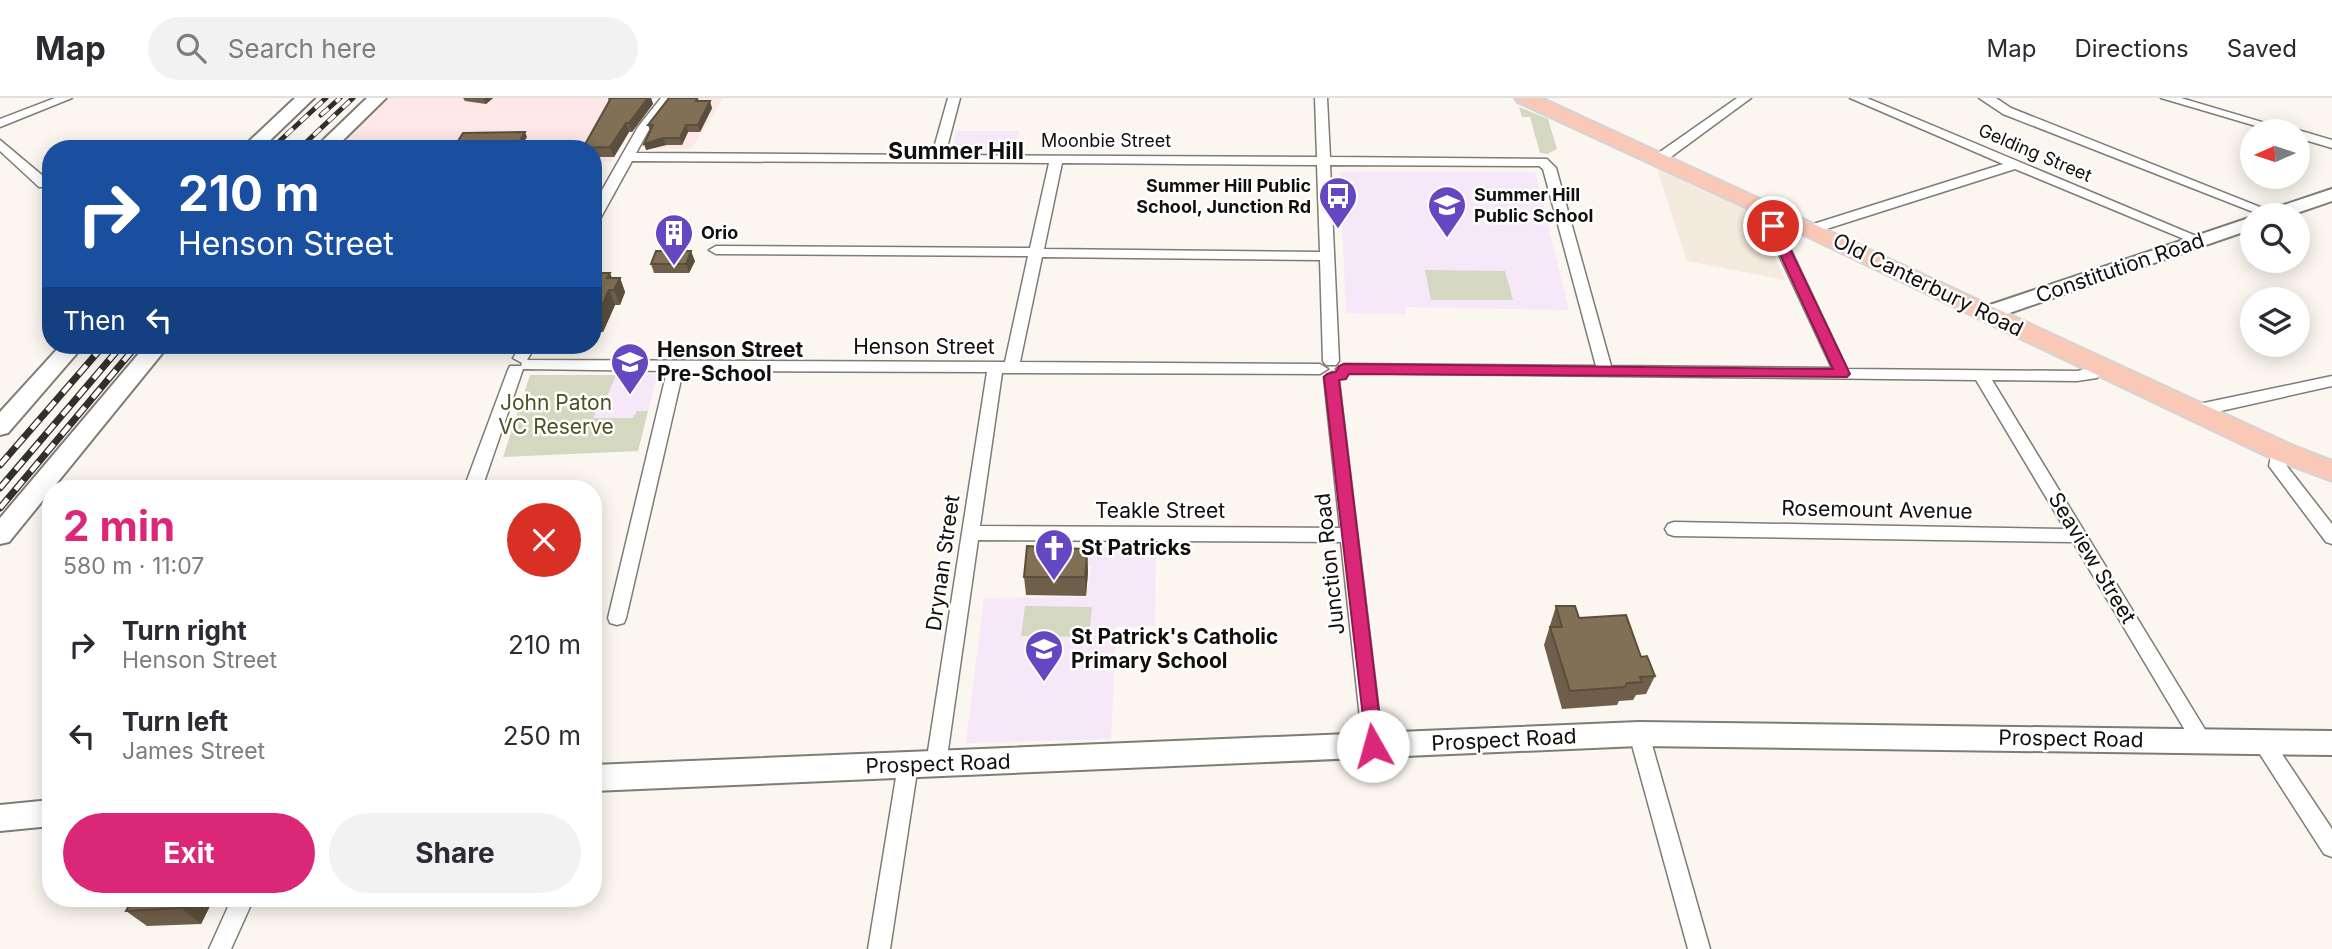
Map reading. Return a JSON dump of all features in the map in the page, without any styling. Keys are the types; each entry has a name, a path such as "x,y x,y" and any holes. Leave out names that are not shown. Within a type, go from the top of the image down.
{"main road":[{"name":"Old Canterbury Road","path":"1535,100 2194,411 2280,451 2332,471"}],"street":[{"path":"0,123 66,98"},
{"path":"260,140 305,98"},
{"path":"332,140 376,98"},
{"path":"602,202 655,110 667,98"},
{"path":"937,158 954,98"},
{"name":"Junction Road","path":"1321,98 1332,369 1373,746"},
{"path":"1659,159 1745,98"},
{"name":"Gelding Street","path":"1856,98 2201,241"},
{"path":"1984,98 2007,111 2242,203"},
{"path":"2167,98 2243,119"},
{"path":"2310,138 2332,144"},
{"path":"0,144 42,182"},
{"name":"Moonbie Street","path":"626,157 1542,162 1549,167 1605,372"},
{"name":"Drynan Street","path":"879,949 922,765 1003,368 1037,253 1057,158"},
{"path":"1812,229 2016,164"},
{"path":"2308,203 2332,195"},
{"path":"1781,215 1773,223 1775,232 1842,374"},
{"name":"Constitution Road","path":"1988,313 2240,227"},
{"path":"716,250 1327,256"},
{"path":"0,427 64,354"},
{"path":"46,480 151,354"},
{"path":"476,480 523,359"},
{"name":"Henson Street","path":"523,359 676,366 2086,376 2099,366"},
{"path":"617,618 676,366"},
{"name":"Seaview Street","path":"1981,375 2202,741"},
{"path":"2194,411 2332,381"},
{"path":"2280,451 2277,466 2332,537"},
{"path":"0,535 42,484"},
{"name":"Rosemount Avenue","path":"1674,529 2080,536"},
{"name":"Teakle Street","path":"971,533 1349,535"},
{"path":"1639,734 1699,949"},
{"name":"Prospect Road","path":"602,778 1639,734 2332,743"},
{"path":"2263,742 2332,847"},
{"path":"0,818 42,814"},
{"path":"220,949 239,907"}],"shaded area":[{"path":"390,98 654,98 642,111 611,162 602,162 602,140 346,140"},
{"path":"680,98 723,98 691,149 645,149 662,116"},
{"path":"957,131 1020,131 1015,151 952,150"},
{"path":"1657,169 1757,215 1785,280 1687,261"},
{"name":"Summer Hill Public School","path":"1340,172 1535,172 1569,310 1406,307 1406,314 1346,313"},
{"name":"Henson Street Pre-School","path":"657,374 648,411 637,411 634,418 593,419 599,404 604,404 616,375"},
{"name":"St Patrick's Catholic Primary School","path":"1060,546 1121,547 1121,551 1156,551 1155,626 1116,627 1111,739 966,743 984,598 1087,597 1091,566 1059,565"}],"green space":[{"path":"1519,107 1548,119 1557,149 1547,154 1540,153 1530,117 1522,117"},
{"path":"1425,270 1505,271 1513,300 1431,300"},
{"name":"John Paton VC Reserve","path":"530,375 616,375 604,404 599,404 593,418 633,418 637,411 648,411 638,451 503,457"},
{"path":"1025,606 1092,607 1089,637 1021,636"}],"building":[{"path":"611,98 648,98 610,147 602,147 602,140 587,140"},
{"path":"669,98 710,101 698,125 686,125 680,138 663,138 644,144 653,125 648,125"},
{"path":"525,132 520,140 459,140 463,133"},
{"path":"656,251 691,251 686,264 651,264"},
{"path":"602,273 610,273 607,278 620,278 614,290 609,290 602,306"},
{"path":"1027,546 1081,549 1081,554 1087,554 1085,577 1024,577"},
{"path":"1556,606 1575,606 1579,618 1626,615 1641,657 1647,656 1655,676 1640,677 1642,682 1627,683 1625,687 1570,691 1550,627 1562,627"},
{"path":"128,907 182,907 181,908 126,911"}],"railway":[{"path":"281,140 326,98"},
{"path":"321,115 340,98"},
{"path":"309,140 353,98"},
{"path":"0,465 96,354"},
{"path":"0,488 114,354"},
{"path":"0,508 129,354"}],"place":[{"name":"Summer Hill Public School, Junction Rd","path":"1338,230"},
{"name":"Summer Hill Public School","path":"1447,239"},
{"name":"Orio","path":"674,267"},
{"name":"Henson Street Pre-School","path":"630,396"},
{"name":"St Patricks","path":"1054,582"},
{"name":"St Patrick's Catholic Primary School","path":"1044,683"}],"district":[{"name":"Summer Hill","path":"956,151"}],"route":[{"path":"1373,746 1332,377 1338,377 1344,369 1842,374 1773,226"}]}
